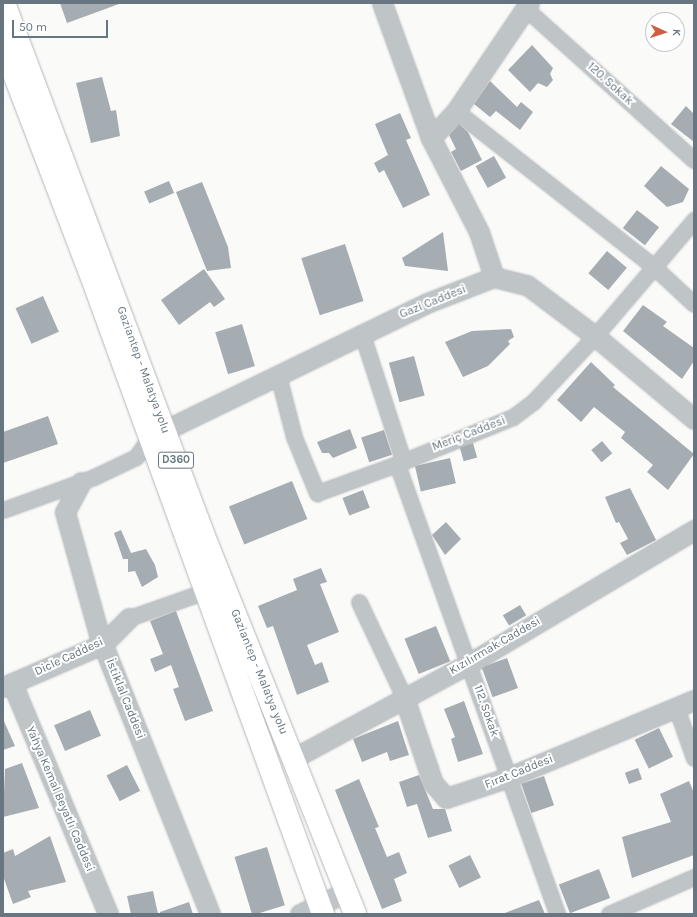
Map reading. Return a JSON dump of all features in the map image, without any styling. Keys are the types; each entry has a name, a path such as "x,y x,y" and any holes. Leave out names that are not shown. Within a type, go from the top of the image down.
{"highway":[{"name":"Gaziantep - Malatya yolu","path":"4,3 158,434 206,592 321,909"},
{"name":"Gaziantep - Malatya yolu","path":"3,45 158,434 294,758 355,914"}],"street":[{"path":"382,3 431,138 478,232 494,277 527,285 596,336 694,419"},
{"path":"431,138 456,111 527,6"},
{"name":"120. Sokak","path":"527,6 694,160"},
{"path":"456,111 654,267 694,304"},
{"name":"Meriç Caddesi","path":"278,375 294,437 317,493 513,417 534,401 596,336 694,220"},
{"name":"Gazi Caddesi","path":"158,434 427,303 494,277"},
{"name":"112. Sokak","path":"362,334 400,462 557,914"},
{"path":"3,510 81,482 136,457 158,434"},
{"name":"İstiklal Caddesi","path":"81,482 66,512 103,644 210,914"},
{"name":"Kızılırmak Caddesi","path":"294,758 404,697 470,663 694,530"},
{"path":"129,618 206,592"},
{"path":"359,602 404,697"},
{"name":"Dicle Caddesi","path":"7,685 103,644 129,618"},
{"name":"Yahya Kemal Beyatlı Caddesi","path":"7,685 108,914"},
{"name":"Fırat Caddesi","path":"404,697 433,783 446,798 509,777 694,700"},
{"path":"676,707 694,758"},
{"path":"609,914 694,877"},
{"path":"300,914 321,909 346,892"}],"building":[{"path":"60,3 118,3 119,4 67,23"},
{"path":"532,45 553,68 550,74 553,80 547,87 538,83 530,92 508,70"},
{"path":"102,77 111,111 116,110 120,136 91,143 76,83"},
{"path":"490,81 517,107 521,102 533,112 520,130 496,111 490,117 474,104"},
{"path":"686,106 694,114 694,142 671,124"},
{"path":"400,113 411,138 406,140 430,195 403,208 384,170 379,173 374,163 388,155 375,124"},
{"path":"459,124 468,132 482,160 461,171 451,152 456,149 449,135"},
{"path":"494,156 506,178 488,188 476,166"},
{"path":"661,166 689,189 683,202 667,207 644,186"},
{"path":"169,181 174,193 149,204 144,192"},
{"path":"202,182 228,247 231,268 207,271 176,192"},
{"path":"637,210 659,227 645,245 623,228"},
{"path":"443,232 448,271 405,266 402,258"},
{"path":"345,244 364,301 320,315 301,258"},
{"path":"607,251 627,268 608,290 588,273"},
{"path":"204,269 225,299 214,307 210,302 179,325 161,300"},
{"path":"43,296 59,332 31,344 16,308"},
{"path":"643,305 667,322 663,326 694,348 694,361 682,379 623,331"},
{"path":"242,324 255,366 228,374 215,332"},
{"path":"511,329 514,337 508,341 510,344 488,366 463,377 445,342 472,331"},
{"path":"414,356 425,396 399,402 389,363"},
{"path":"591,362 615,385 613,387 694,454 668,490 647,472 653,465 621,438 625,432 594,407 581,422 557,400"},
{"path":"48,416 58,444 3,463 3,432"},
{"path":"350,429 357,448 333,458 329,453 322,453 317,442"},
{"path":"384,430 392,455 369,462 361,437"},
{"path":"602,441 612,453 602,462 591,450"},
{"path":"473,443 477,457 464,461 460,447"},
{"path":"450,458 456,483 421,491 415,466"},
{"path":"292,481 307,519 244,544 229,506"},
{"path":"630,488 656,540 627,555 620,543 628,539 619,522 616,523 605,497"},
{"path":"363,490 370,508 349,516 342,498"},
{"path":"446,522 461,539 445,555 432,535"},
{"path":"121,530 131,553 146,549 155,565 158,577 142,587 135,571 128,572 128,559 123,559 114,533"},
{"path":"321,568 327,582 320,584 339,632 307,645 315,665 322,662 329,682 297,695 273,626 267,628 258,606 297,590 293,579"},
{"path":"520,605 526,615 509,626 503,615"},
{"path":"176,611 213,711 185,721 173,689 179,687 171,665 155,672 150,659 163,654 150,621"},
{"path":"436,626 450,661 419,674 404,639"},
{"path":"507,658 518,688 493,697 482,667"},
{"path":"464,701 483,754 458,762 451,739 455,737 444,709"},
{"path":"90,710 101,736 65,751 54,725"},
{"path":"3,719 15,746 3,750"},
{"path":"398,721 409,755 390,761 387,752 362,762 353,739"},
{"path":"659,728 673,757 649,769 635,740"},
{"path":"22,763 39,808 3,817 5,769"},
{"path":"127,765 140,791 120,801 107,775"},
{"path":"638,768 642,779 629,784 625,773"},
{"path":"419,775 433,809 445,809 452,831 428,838 417,804 407,807 399,782"},
{"path":"544,776 554,805 531,813 521,784"},
{"path":"359,779 379,827 375,828 387,857 399,852 407,873 394,879 402,901 382,909 335,790"},
{"path":"689,781 694,793 694,855 632,878 622,837 671,822 660,794"},
{"path":"50,836 66,882 28,891 31,897 13,904 3,876 3,853 13,849 15,856"},
{"path":"267,847 285,905 252,914 234,857"},
{"path":"470,855 481,877 459,888 448,866"},
{"path":"599,869 610,898 570,913 559,884"},
{"path":"153,891 158,914 131,914 127,896"},
{"path":"539,900 545,914 505,914 505,913"},
{"path":"189,902 193,914 160,914 160,912"}]}
